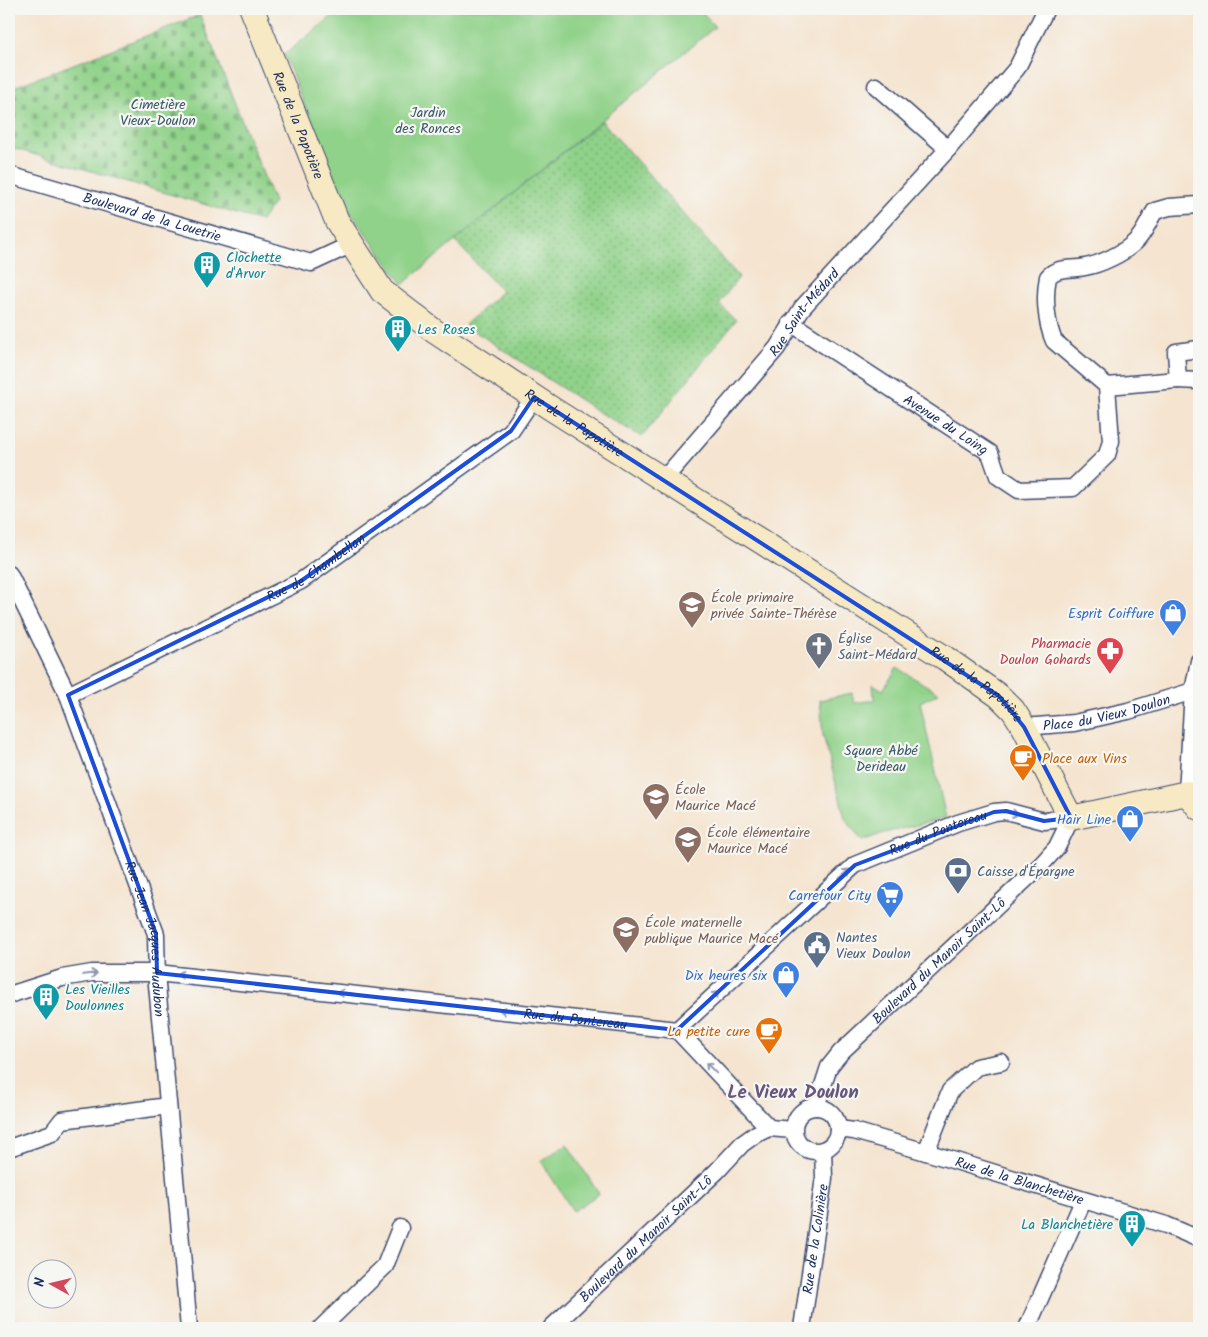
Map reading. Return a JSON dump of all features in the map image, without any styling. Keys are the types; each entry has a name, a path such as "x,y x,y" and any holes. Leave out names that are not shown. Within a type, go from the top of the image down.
{"street":[{"name":"Rue de la Papotière","path":"252,9 323,190 350,244 382,291 434,331 534,397 945,658 999,696 1013,710 1024,727"},
{"name":"Rue Saint-Médard","path":"664,479 777,348 802,308 948,149 1017,68 1046,9"},
{"path":"876,86 948,149"},
{"name":"Boulevard de la Louetrie","path":"9,175 311,263 350,244"},
{"path":"1199,205 1155,210 1142,236 1128,248 1084,268 1060,269 1048,277 1046,288 1050,332 1054,341 1107,386 1178,380 1199,381"},
{"name":"Avenue du Loing","path":"792,323 990,453 998,476 1018,490 1073,488 1107,455 1111,441 1107,386"},
{"path":"1178,380 1176,352 1199,349"},
{"name":"Rue de Chambellan","path":"68,695 301,581 511,430 534,397"},
{"name":"Rue Jean Jacques Audubon","path":"9,574 68,695 156,934 157,973 168,1106 189,1328"},
{"path":"1193,691 1199,661"},
{"name":"Place du Vieux Doulon","path":"1193,691 1193,800 1071,818 1024,727 1074,723 1128,711 1193,691"},
{"name":"Rue du Pontereau","path":"9,995 62,978 92,973 157,973 677,1030 855,865 948,827 994,812 1006,811 1044,821 1071,818"},
{"name":"Boulevard du Manoir Saint-Lô","path":"816,1107 822,1082 829,1067 841,1052 1042,864 1057,847 1071,818"},
{"path":"677,1030 769,1128 794,1130"},
{"path":"926,1152 950,1091 976,1067 1001,1062"},
{"path":"9,1148 52,1133 62,1120 168,1106"},
{"path":"816,1107 832,1114 838,1130 835,1140 823,1150 811,1151 803,1148 795,1138 794,1122 800,1114 809,1108 816,1107"},
{"name":"Boulevard du Manoir Saint-Lô","path":"551,1328 717,1172 742,1144 769,1128"},
{"name":"Rue de la Blanchetière","path":"838,1130 854,1131 926,1152 1166,1225 1199,1239"},
{"name":"Rue de la Colinière","path":"802,1328 824,1178 823,1150"},
{"path":"1027,1328 1083,1201"},
{"path":"321,1328 385,1266 400,1228"}],"highlighted area":[{"path":"534,397 999,696 1024,727 1071,818 1044,821 1006,811 994,812 855,865 677,1030 157,973 156,934 68,695 301,581 511,431"}],"green space":[{"name":"Jardin des Ronces","path":"341,9 700,9 715,27 403,284 346,207 284,55"},
{"name":"Cimetière Vieux-Doulon","path":"200,15 274,202 261,221 9,147 9,89"},
{"path":"602,121 739,277 719,304 736,320 642,437 597,411 465,325 502,291 455,241"},
{"name":"Square Abbé Derideau","path":"897,668 939,693 920,702 946,818 884,833 862,841 845,818 823,735 820,700 852,693 854,703 874,700 873,684 883,690"},
{"path":"567,1144 599,1194 573,1211 541,1161"}],"place":[{"name":"Clochette d'Arvor","path":"207,289"},
{"name":"Les Roses","path":"398,353"},
{"name":"École primaire privée Sainte-Thérèse","path":"692,629"},
{"name":"Esprit Coiffure","path":"1173,637"},
{"name":"Église Saint-Médard","path":"819,670"},
{"name":"Pharmacie Doulon Gohards","path":"1110,675"},
{"name":"Place aux Vins","path":"1023,782"},
{"name":"École Maurice Macé","path":"656,821"},
{"name":"Hair Line","path":"1130,843"},
{"name":"École élémentaire Maurice Macé","path":"688,864"},
{"name":"Caisse d'Épargne","path":"958,895"},
{"name":"Carrefour City","path":"890,919"},
{"name":"École maternelle publique Maurice Macé","path":"626,954"},
{"name":"Nantes Vieux Doulon","path":"817,969"},
{"name":"Dix heures six","path":"786,999"},
{"name":"Les Vieilles Doulonnes","path":"46,1021"},
{"name":"La petite cure","path":"769,1055"},
{"name":"La Blanchetière","path":"1132,1248"}],"district":[{"name":"Le Vieux Doulon","path":"793,1091"}]}
